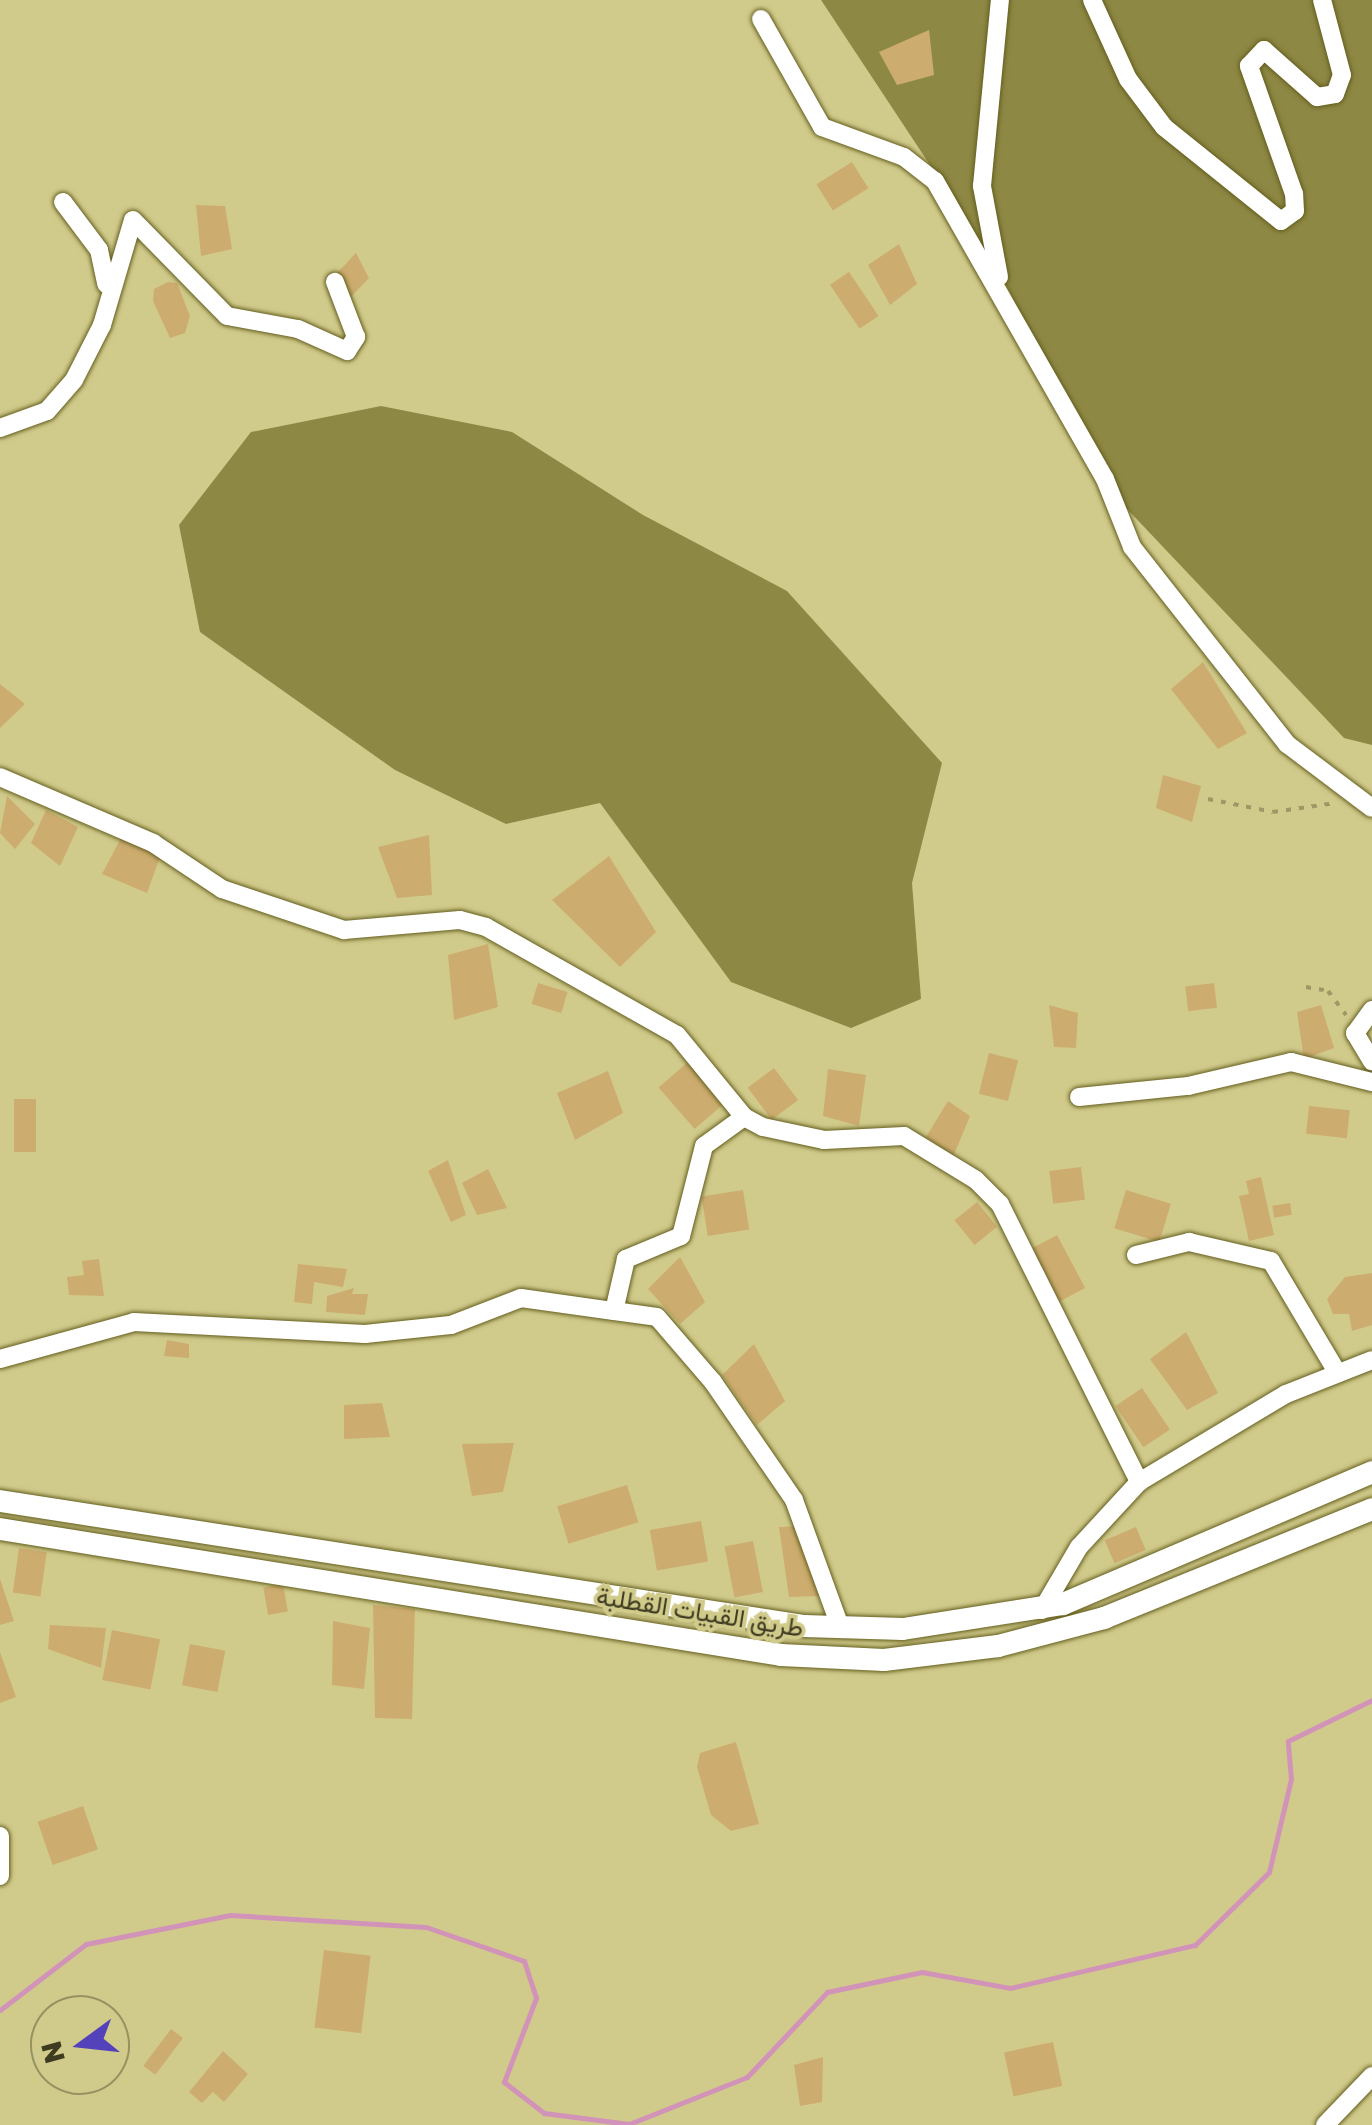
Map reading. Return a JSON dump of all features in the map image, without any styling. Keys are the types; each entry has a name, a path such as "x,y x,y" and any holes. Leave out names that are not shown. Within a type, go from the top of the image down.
{"main road":[{"path":"4,1529 5,1501 841,1629 950,1625 1042,1610 1372,1472"},
{"name":"طريق القبيات القطلبة","path":"4,1529 781,1655 884,1660 998,1646 1104,1618 1372,1509"}],"street":[{"path":"1000,0 982,186 1001,287"},
{"path":"1092,0 1126,76 1164,127 1281,221 1295,212 1294,194 1249,66 1264,50 1317,97 1335,94 1342,74 1322,0"},
{"path":"761,19 822,126 922,169 1001,287 1132,546 1288,744 1365,803"},
{"path":"62,202 98,250 106,294"},
{"path":"0,428 48,412 74,380 102,325 106,294 136,219 227,316 298,329 348,350 356,337 334,282"},
{"path":"0,778 153,843 222,889 344,930 460,920 486,927 678,1035 744,1117 784,1135 824,1140 904,1136 986,1190 1139,1482"},
{"path":"1372,1010 1355,1026 1372,1061"},
{"path":"1080,1097 1188,1086 1292,1062 1372,1082"},
{"path":"614,1310 626,1259 681,1236 704,1146 744,1117"},
{"path":"1136,1254 1189,1242 1271,1261 1336,1372"},
{"path":"0,1359 134,1322 365,1334 451,1325 521,1298 657,1317 713,1382 794,1500 841,1629"},
{"path":"1042,1610 1080,1547 1139,1482 1336,1372 1372,1360"},
{"path":"0,1836 0,1876"},
{"path":"1325,2125 1372,2076"}],"path":[{"path":"1208,798 1273,812 1365,803"},
{"path":"1306,987 1328,992 1355,1026"}],"shaded area":[{"path":"821,0 1372,0 1372,745 1344,738 1111,492 996,265"},
{"path":"381,406 512,432 643,515 787,591 942,763 912,883 921,999 851,1028 731,982 600,803 506,824 395,770 200,632 179,525 251,432"}],"building":[{"path":"929,30 934,75 897,85 879,52"},
{"path":"852,162 868,188 833,211 816,184"},
{"path":"196,205 225,206 232,249 201,256"},
{"path":"899,244 917,284 890,305 868,265"},
{"path":"356,253 369,278 350,298 337,273"},
{"path":"849,272 879,316 860,329 830,285"},
{"path":"168,282 177,283 190,316 185,333 170,338 153,301 154,289"},
{"path":"1203,662 1247,733 1218,749 1171,689"},
{"path":"0,684 25,704 0,728"},
{"path":"1163,775 1201,786 1192,822 1156,808"},
{"path":"7,796 35,824 15,849 0,833"},
{"path":"46,810 78,827 60,866 31,843"},
{"path":"429,835 432,895 397,898 378,847"},
{"path":"122,836 161,854 147,893 102,874"},
{"path":"609,856 656,932 620,967 552,900"},
{"path":"488,944 498,1007 454,1020 448,955"},
{"path":"538,983 568,992 561,1013 532,1004"},
{"path":"1214,983 1217,1008 1188,1011 1185,987"},
{"path":"1049,1005 1078,1013 1076,1048 1054,1047"},
{"path":"1321,1005 1334,1048 1304,1059 1297,1012"},
{"path":"989,1053 1018,1060 1008,1101 979,1094"},
{"path":"688,1062 724,1104 695,1129 659,1088"},
{"path":"774,1068 798,1100 772,1120 748,1088"},
{"path":"828,1069 866,1075 859,1126 823,1116"},
{"path":"608,1071 623,1113 575,1140 557,1093"},
{"path":"14,1099 36,1099 36,1152 14,1152"},
{"path":"948,1101 970,1116 953,1157 926,1137"},
{"path":"1309,1106 1350,1110 1347,1138 1306,1134"},
{"path":"448,1160 466,1215 451,1222 428,1171"},
{"path":"1081,1167 1085,1200 1053,1204 1049,1171"},
{"path":"488,1169 507,1208 477,1215 462,1183"},
{"path":"1261,1177 1274,1235 1249,1241 1239,1196 1249,1194 1246,1181"},
{"path":"743,1190 749,1230 708,1236 702,1197"},
{"path":"1126,1190 1171,1204 1159,1242 1114,1228"},
{"path":"977,1202 997,1227 975,1245 954,1220"},
{"path":"1290,1203 1292,1215 1274,1218 1272,1206"},
{"path":"1057,1235 1085,1288 1057,1303 1029,1250"},
{"path":"680,1257 705,1302 680,1324 648,1289"},
{"path":"99,1259 104,1296 69,1295 67,1277 84,1275 82,1261"},
{"path":"298,1264 347,1269 343,1287 314,1282 312,1304 294,1302"},
{"path":"1372,1273 1372,1325 1352,1331 1349,1314 1333,1314 1327,1299 1345,1277"},
{"path":"354,1288 352,1294 368,1294 365,1315 326,1312 327,1296"},
{"path":"1186,1332 1218,1393 1187,1410 1150,1359"},
{"path":"167,1340 189,1344 189,1358 164,1356"},
{"path":"754,1344 785,1401 757,1425 722,1375"},
{"path":"1142,1388 1170,1429 1143,1447 1115,1406"},
{"path":"382,1403 390,1437 344,1439 344,1405"},
{"path":"514,1443 503,1492 472,1496 462,1444"},
{"path":"627,1485 638,1522 569,1544 557,1506"},
{"path":"701,1521 708,1561 657,1570 650,1530"},
{"path":"802,1526 819,1596 789,1597 779,1527"},
{"path":"1136,1527 1146,1550 1114,1563 1105,1540"},
{"path":"753,1541 763,1592 734,1598 725,1547"},
{"path":"19,1548 47,1552 40,1596 13,1593"},
{"path":"0,1579 14,1621 0,1625"},
{"path":"283,1584 288,1612 268,1615 263,1587"},
{"path":"373,1605 415,1609 412,1719 375,1718"},
{"path":"333,1621 370,1628 364,1689 332,1685"},
{"path":"50,1625 106,1628 101,1668 48,1649"},
{"path":"112,1630 160,1639 150,1689 102,1680"},
{"path":"190,1644 225,1651 217,1692 182,1685"},
{"path":"0,1652 16,1697 0,1703"},
{"path":"736,1742 759,1824 731,1831 711,1815 697,1767 700,1753"},
{"path":"83,1806 98,1849 53,1865 38,1822"},
{"path":"324,1950 371,1956 361,2033 314,2027"},
{"path":"171,2029 183,2038 155,2075 143,2066"},
{"path":"1053,2042 1062,2086 1013,2096 1004,2052"},
{"path":"223,2051 248,2074 224,2102 213,2092 202,2103 189,2092"},
{"path":"823,2057 822,2102 800,2106 794,2065"}],"waterway":[{"path":"0,2010 86,1944 230,1915 426,1927 524,1961 536,1998 504,2082 544,2113 629,2124 747,2077 827,1992 922,1972 1010,1988 1195,1945 1269,1872 1291,1779 1288,1741 1372,1700"}]}
